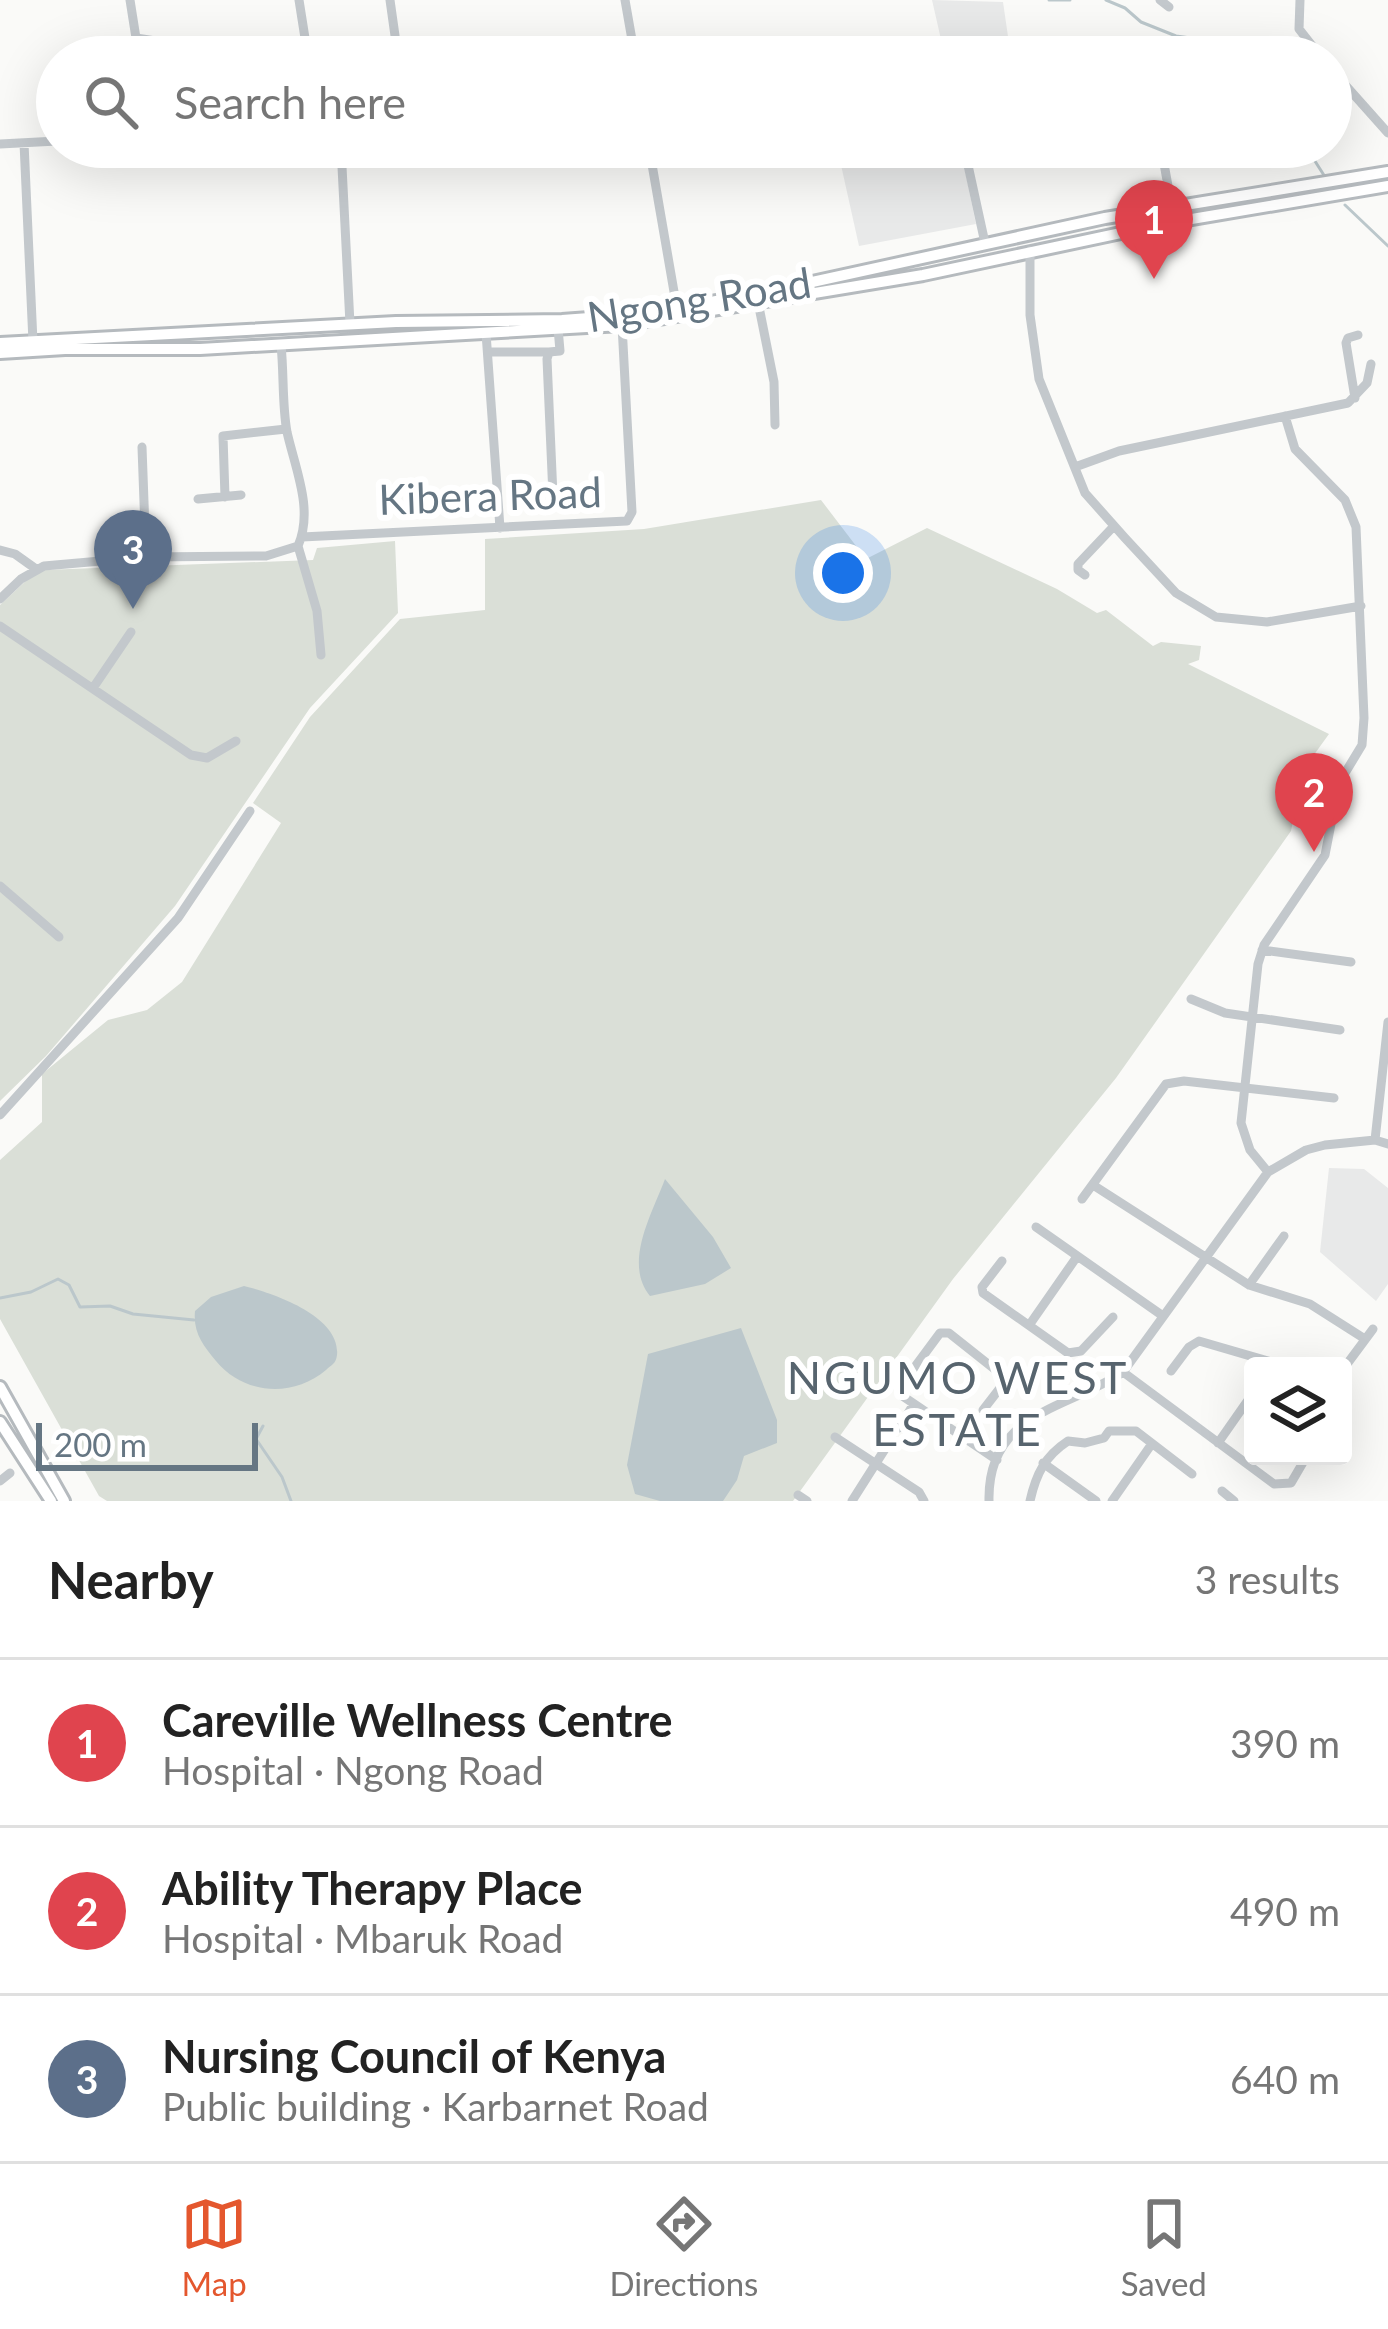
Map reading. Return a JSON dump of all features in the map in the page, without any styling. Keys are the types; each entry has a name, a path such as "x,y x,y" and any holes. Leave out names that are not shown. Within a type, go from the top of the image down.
{"main road":[{"name":"Ngong Road","path":"0,353 200,349 622,325 938,271 1334,189 1388,172"},
{"name":"Ngong Road","path":"0,344 396,322 562,320 677,309 1062,226 1172,208 1388,186"},
{"path":"1062,226 1075,232 1067,243"},
{"path":"929,255 926,266 938,271"},
{"path":"394,339 404,332 396,322"},
{"path":"199,332 192,340 200,349"},
{"path":"0,1387 64,1501"},
{"path":"0,1422 51,1501"}],"street":[{"path":"130,0 136,36"},
{"path":"299,0 305,36"},
{"path":"390,0 395,36"},
{"path":"625,0 631,36"},
{"path":"1300,0 1303,36"},
{"path":"1352,93 1388,134"},
{"path":"0,144 36,142"},
{"path":"24,143 33,342"},
{"path":"342,168 350,325"},
{"path":"653,168 677,309"},
{"path":"969,168 985,243"},
{"path":"1165,168 1172,208"},
{"path":"1030,250 1030,315 1039,379 1085,493 1114,526 1176,592 1216,616 1267,622 1361,606"},
{"path":"758,302 774,382 775,424"},
{"name":"Kibera Road","path":"36,569 146,557 266,556 300,542 622,523 630,518 622,325"},
{"path":"488,352 560,351 558,328"},
{"path":"486,333 500,528"},
{"path":"1355,398 1346,344 1358,335"},
{"path":"281,345 286,429 302,476 300,542 317,611 321,655"},
{"path":"549,352 553,496"},
{"path":"1075,467 1119,451 1348,403 1370,377 1371,364"},
{"path":"1268,1172 1255,1159 1242,1130 1243,1088 1262,950 1325,855 1339,783 1362,745 1365,712 1358,538 1345,500 1295,448 1285,416"},
{"path":"225,497 224,436 286,429"},
{"path":"142,447 146,557"},
{"path":"198,499 241,495"},
{"path":"1085,575 1078,565 1114,526"},
{"path":"0,550 36,569 0,598"},
{"path":"0,626 191,755 207,758 236,741"},
{"path":"93,688 131,632"},
{"path":"0,1115 178,918 250,811"},
{"path":"0,886 59,937"},
{"path":"1262,950 1351,962"},
{"path":"1191,999 1214,1011 1340,1030"},
{"path":"1375,1141 1388,1022"},
{"path":"1082,1199 1166,1084 1184,1081 1334,1098"},
{"path":"989,1501 989,1480 997,1460 1036,1414 1124,1372 1268,1172 1312,1149 1375,1141 1388,1144"},
{"path":"1093,1185 1249,1285 1310,1304 1369,1334 1352,1357"},
{"path":"1036,1227 1163,1316"},
{"path":"1249,1285 1284,1236"},
{"path":"1030,1324 1076,1258"},
{"path":"1002,1261 982,1287 983,1293 1072,1354 1081,1351 1112,1318"},
{"path":"997,1460 903,1398 900,1387 943,1332 1006,1379"},
{"path":"1171,1371 1199,1341 1253,1357"},
{"path":"983,1410 1018,1364"},
{"path":"1124,1372 1244,1461"},
{"path":"899,1428 913,1405"},
{"path":"1218,1443 1244,1406"},
{"path":"1030,1501 1043,1463 1069,1441 1085,1443 1104,1438 1109,1431 1133,1430 1192,1474"},
{"path":"835,1436 919,1492 924,1501"},
{"path":"852,1501 892,1438"},
{"path":"1112,1501 1151,1445"},
{"path":"1043,1463 1096,1501"},
{"path":"1250,1465 1280,1486 1291,1483 1303,1465"},
{"path":"0,1481 10,1473"},
{"path":"1222,1491 1234,1501"}],"shaded area":[{"path":"932,0 1003,2 1008,36 940,36"},
{"path":"842,168 964,168 976,224 859,246"},
{"path":"821,500 866,559 927,528 1097,613 1106,610 1153,646 1161,642 1201,646 1199,660 1188,664 1329,734 1303,770 1291,831 1116,1078 953,1279 793,1501 107,1501 99,1496 0,1319 0,1160 42,1122 42,1074 108,1020 147,1010 182,982 281,823 253,803 310,717 400,619 485,610 485,539 644,529"},
{"path":"395,541 398,613 310,708 175,906 46,1056 0,1101 0,605 43,570 313,560 317,548"},
{"path":"1329,1168 1364,1169 1388,1188 1388,1284 1376,1301 1320,1252"},
{"path":"665,1179 713,1237 731,1268 705,1284 650,1296 642,1283 639,1254"},
{"path":"244,1286 317,1318 335,1341 334,1362 313,1379 284,1388 254,1386 227,1372 200,1338 195,1311 211,1297"},
{"path":"741,1328 777,1420 777,1443 744,1456 737,1480 723,1501 660,1501 635,1494 627,1465 648,1354"}],"waterway":[{"path":"1049,0 1070,0"},
{"path":"1106,0 1176,36"},
{"path":"1319,168 1334,191"},
{"path":"1345,205 1388,246"},
{"path":"0,1298 31,1292 58,1279 69,1285 80,1307 110,1306 133,1314 194,1320"},
{"path":"263,1426 256,1439 282,1477 291,1501"}],"place":[{"name":"Careville Wellness Centre","path":"1154,279"},
{"name":"Nursing Council of Kenya","path":"133,609"},
{"name":"Ability Therapy Place","path":"1314,852"}],"district":[{"name":"NGUMO WEST ESTATE","path":"958,1403"}]}
